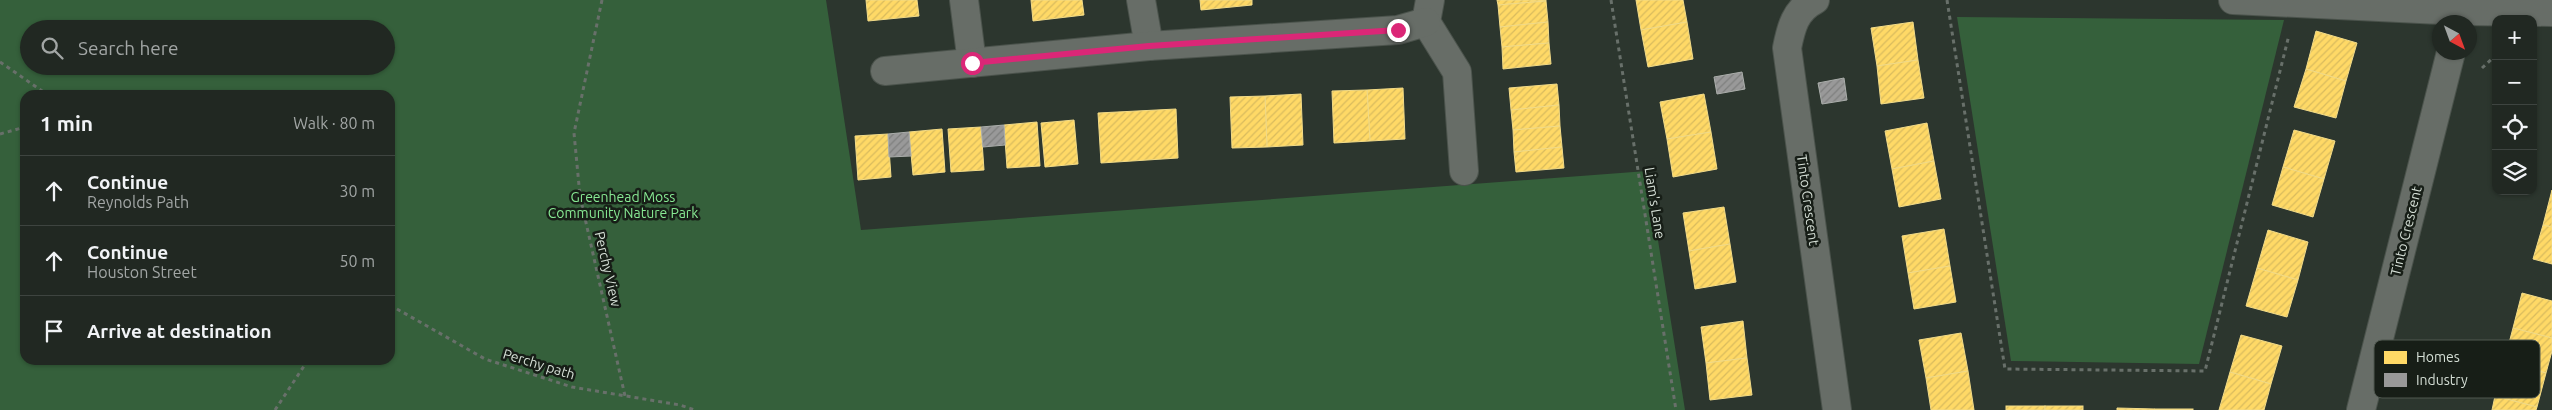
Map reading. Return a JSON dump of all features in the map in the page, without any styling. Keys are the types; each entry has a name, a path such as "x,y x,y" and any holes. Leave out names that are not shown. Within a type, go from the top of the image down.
{"street":[{"path":"964,0 972,63"},
{"path":"1141,0 1149,46"},
{"name":"Tinto Crescent","path":"1814,0 1806,5 1792,24 1788,48 1837,410"},
{"path":"2233,0 2297,3 2437,15"},
{"path":"884,71 1149,46 1398,30 1428,11 1457,72 1464,171"},
{"path":"2477,16 2552,12"},
{"name":"Tinto Crescent","path":"2379,340 2449,60"},
{"name":"Tinto Crescent","path":"2361,410 2374,358"}],"path":[{"name":"Perchy View","path":"602,0 574,133 580,196 625,396"},
{"name":"Liam's Lane","path":"1611,0 1676,410"},
{"path":"1948,0 2005,369 2205,371 2297,3"},
{"path":"0,62 41,90"},
{"path":"0,134 20,128"},
{"name":"Perchy path","path":"395,307 485,359 572,387 680,405 695,410"},
{"path":"275,410 305,365"}],"green space":[{"name":"Greenhead Moss Community Nature Park","path":"0,0 826,0 861,230 1647,171 1685,410 0,410"},
{"path":"1957,17 2284,20 2199,364 2011,361"}],"building: Homes":[{"path":"866,0 917,0 919,16 868,21"},
{"path":"1031,0 1082,0 1084,15 1033,21"},
{"path":"1200,0 1252,0 1252,5 1201,10"},
{"path":"1497,0 1546,0 1546,1 1498,5"},
{"path":"1636,0 1683,0 1687,22 1641,30"},
{"path":"1546,1 1548,22 1500,27 1498,5"},
{"path":"1548,22 1549,43 1502,47 1500,27"},
{"path":"1687,22 1693,59 1648,67 1641,30"},
{"path":"1913,22 1918,60 1877,66 1871,28"},
{"path":"2316,31 2357,43 2346,81 2306,69"},
{"path":"1549,43 1551,64 1503,69 1502,47"},
{"path":"1918,60 1924,98 1881,104 1877,66"},
{"path":"2306,69 2346,81 2336,118 2294,107"},
{"path":"1557,84 1559,105 1511,110 1509,88"},
{"path":"1403,88 1405,139 1370,141 1367,90"},
{"path":"1367,90 1370,141 1334,143 1332,91"},
{"path":"1301,94 1303,145 1267,147 1265,96"},
{"path":"1704,94 1711,132 1667,139 1660,102"},
{"path":"1265,96 1267,147 1232,148 1230,97"},
{"path":"1559,105 1560,126 1513,130 1511,110"},
{"path":"1176,109 1178,158 1101,163 1098,113"},
{"path":"1074,120 1078,164 1045,167 1041,123"},
{"path":"1037,122 1040,166 1007,168 1004,125"},
{"path":"1927,123 1934,161 1892,169 1885,131"},
{"path":"1560,126 1562,147 1514,152 1513,130"},
{"path":"981,127 984,170 951,172 948,129"},
{"path":"942,129 945,172 913,175 909,132"},
{"path":"2294,130 2335,141 2324,179 2283,167"},
{"path":"1711,132 1717,169 1673,177 1667,139"},
{"path":"888,134 891,177 858,180 855,136"},
{"path":"1562,147 1564,168 1516,172 1514,152"},
{"path":"1934,161 1941,199 1899,207 1892,169"},
{"path":"2283,167 2324,179 2313,217 2272,205"},
{"path":"2552,190 2552,227 2543,225"},
{"path":"1724,207 1730,244 1689,251 1683,213"},
{"path":"2543,225 2552,227 2552,264 2533,259"},
{"path":"1944,229 1950,266 1908,273 1902,236"},
{"path":"2268,230 2308,242 2298,280 2257,268"},
{"path":"1730,244 1736,282 1695,289 1689,251"},
{"path":"1950,266 1956,302 1914,309 1908,273"},
{"path":"2257,268 2298,280 2287,317 2246,306"},
{"path":"2522,293 2552,301 2552,338 2513,328"},
{"path":"1743,321 1747,358 1706,363 1701,327"},
{"path":"2513,328 2552,338 2552,351 2546,373 2540,371 2540,340 2510,340"},
{"path":"1961,333 1968,371 1926,378 1919,340"},
{"path":"2241,335 2282,346 2271,384 2230,372"},
{"path":"1747,358 1752,395 1710,400 1706,363"},
{"path":"1968,371 1974,410 1931,410 1926,378"},
{"path":"2540,371 2546,373 2540,396"},
{"path":"2230,372 2271,384 2264,410 2219,410"},
{"path":"2495,398 2503,398 2537,407 2536,410 2492,410"},
{"path":"2503,398 2539,398 2537,407"},
{"path":"2006,406 2045,406 2045,410 2006,410"},
{"path":"2045,406 2083,406 2083,410 2045,410"},
{"path":"2117,408 2155,409 2155,410 2117,410"},
{"path":"2193,409 2193,410 2155,410"}],"building: Industry":[{"path":"1742,72 1745,89 1717,94 1714,77"},
{"path":"1844,78 1847,100 1822,104 1818,83"},
{"path":"1004,125 1005,145 983,147 981,127"},
{"path":"909,132 911,156 889,157 888,134"}],"route":[{"path":"972,63 1149,46 1398,30"}]}
